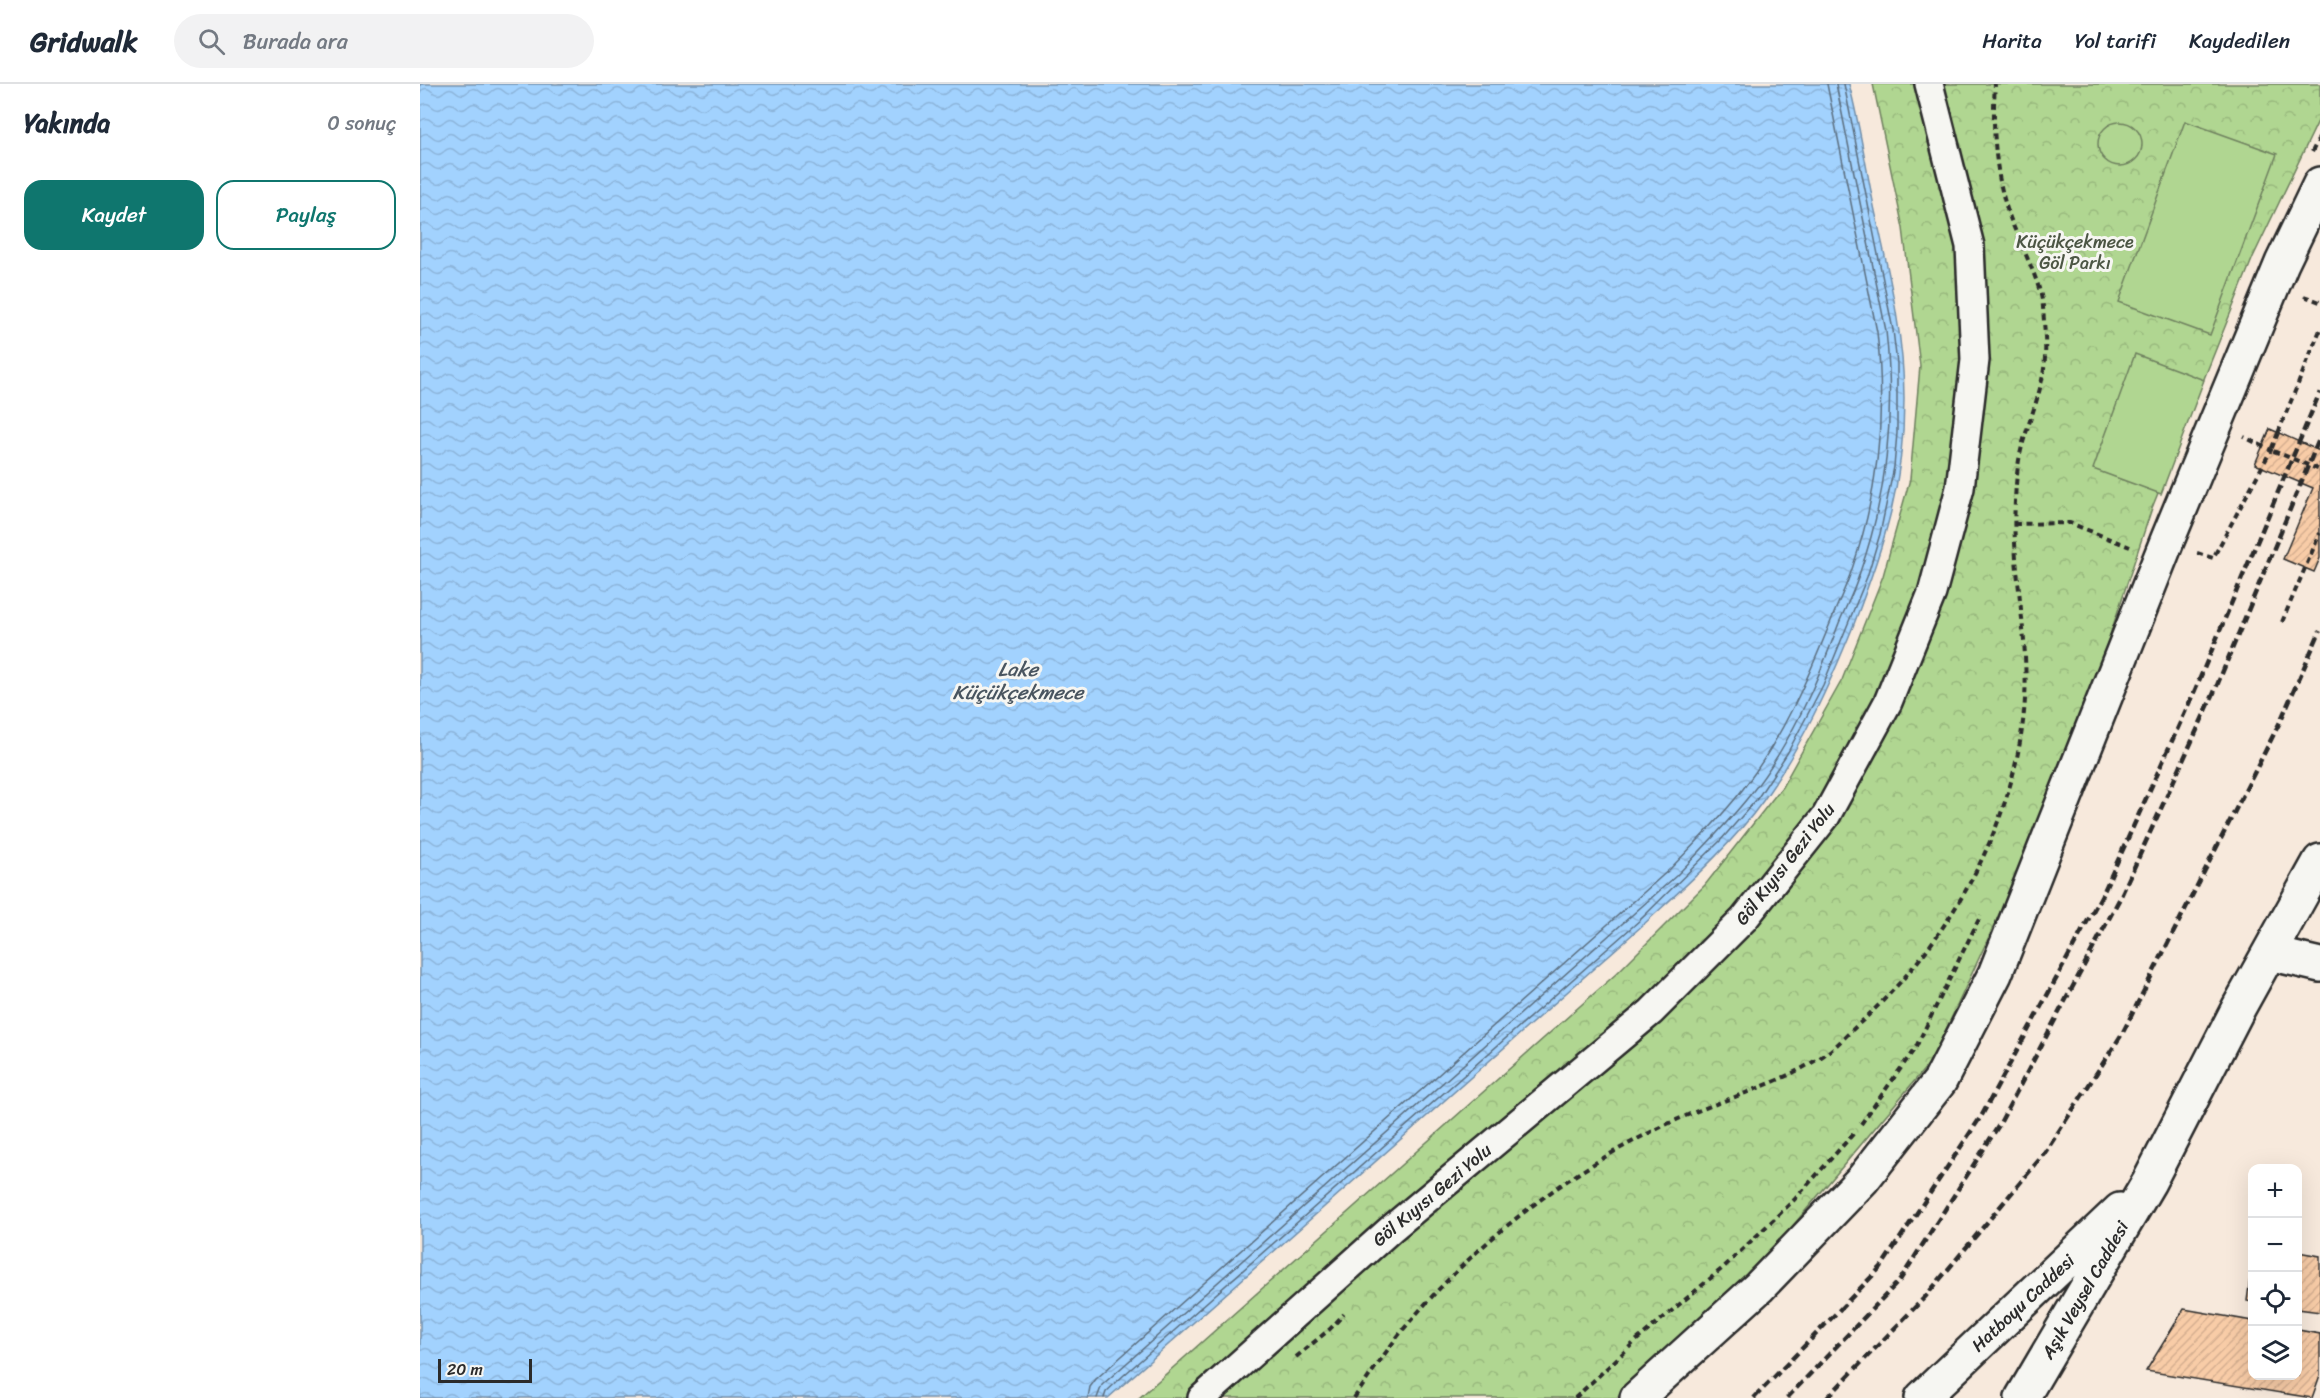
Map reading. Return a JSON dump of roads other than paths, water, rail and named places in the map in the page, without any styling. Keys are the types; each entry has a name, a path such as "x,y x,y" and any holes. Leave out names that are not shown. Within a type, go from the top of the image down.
{"street":[{"name":"Göl Kıyısı Gezi Yolu","path":"1202,1398 1390,1229 1651,1012 1744,919 1831,806 1888,702 1932,593 1960,488 1975,360 1970,246 1929,84"},
{"path":"1637,1398 1759,1287 1863,1179 1940,1081 1995,974 2167,541 2282,263 2320,184"},
{"name":"Aşık Veysel Caddesi","path":"2022,1398 2149,1182 2320,861"},
{"path":"2270,953 2320,964"},
{"name":"Hatboyu Caddesi","path":"1922,1398 2149,1182"}],"water":[{"name":"Lake Küçükçekmece","path":"420,84 1849,84 1895,305 1903,375 1903,430 1900,460 1896,488 1883,541 1845,647 1802,737 1763,801 1722,850 1644,924 1108,1398 420,1398"}],"railway":[{"path":"1754,1398 1881,1267 1982,1115 2105,889 2195,690 2320,392"},
{"path":"1787,1398 1900,1280 1999,1125 2120,898 2213,695 2320,437"},
{"path":"1827,1398 1925,1297 2044,1154 2122,1034 2280,722 2320,631"}],"park label":[{"name":"Küçükçekmece Göl Parkı","path":"2075,252"}]}
